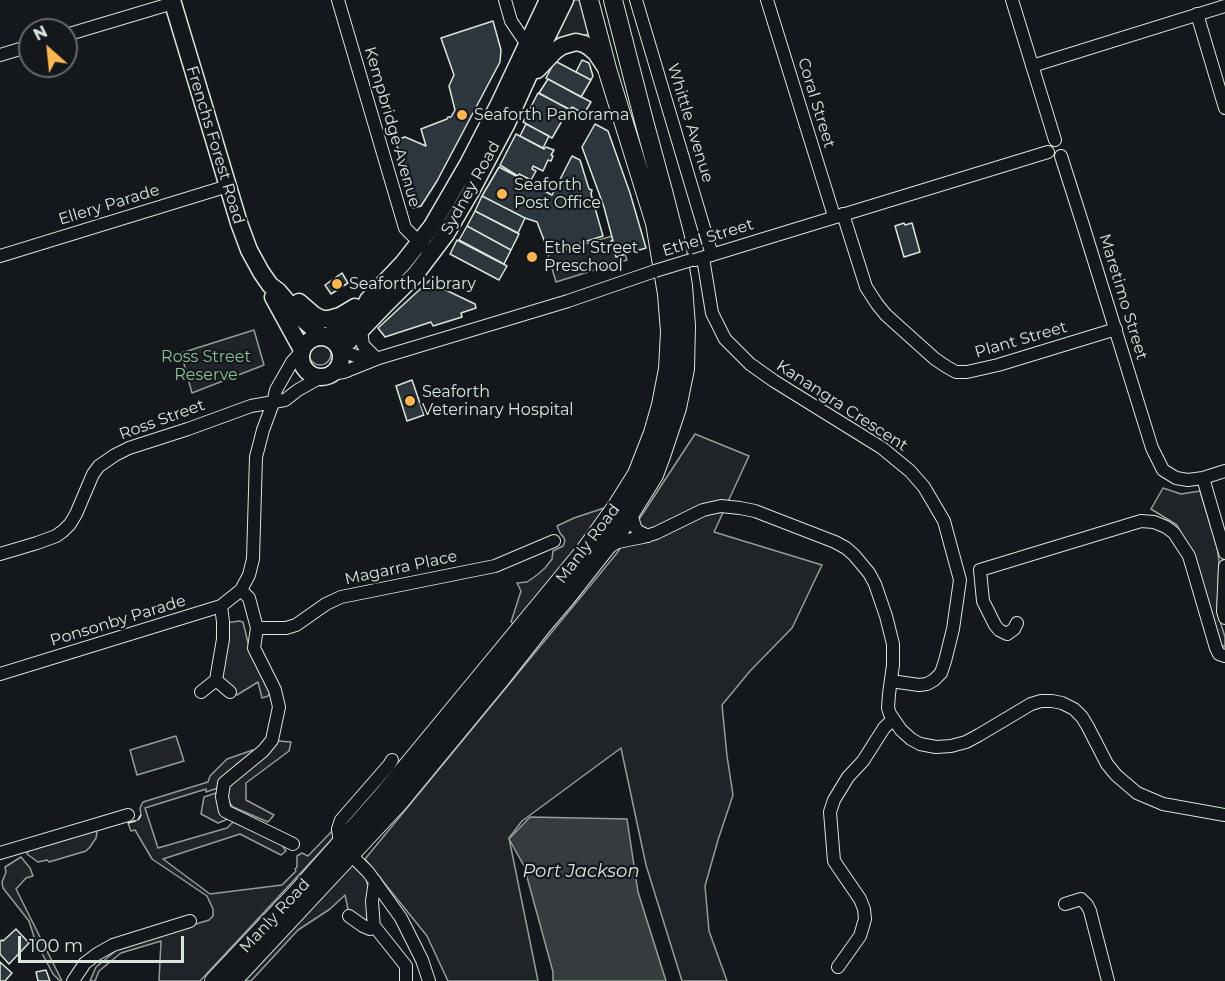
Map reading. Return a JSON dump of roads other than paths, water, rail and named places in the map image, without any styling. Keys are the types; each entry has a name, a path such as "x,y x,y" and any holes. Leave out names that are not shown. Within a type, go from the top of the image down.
{"highway":[{"name":"Manly Road","path":"232,981 346,850 473,687 597,536 636,474 653,433 668,369 670,332 667,294 655,223 608,72 589,0"},
{"name":"Manly Road","path":"214,981 421,776 604,550 633,510 654,475 678,408 685,369 686,326 683,286 675,238 613,0"}],"main road":[{"name":"Sydney Road","path":"323,336 344,326 403,263 446,234 507,123 525,83 531,51 548,0"},
{"name":"Sydney Road","path":"340,350 415,275 432,226 499,104 565,0"},
{"name":"Frenchs Forest Road","path":"172,2 249,250 274,288 301,318 323,336"},
{"path":"525,83 555,51 570,43 584,44 589,47 596,53 608,72"},
{"path":"274,288 287,292 321,319 340,316 368,300"},
{"name":"Frenchs Forest Road","path":"274,288 273,299 302,351"},
{"path":"323,336 334,341 340,350 340,364 336,370 326,375 315,376 306,370 302,362 302,351 310,340 323,336"}],"street":[{"name":"Kempbridge Avenue","path":"338,0 405,228 426,248"},
{"path":"505,0 511,21 531,51"},
{"name":"Whittle Avenue","path":"636,0 702,258"},
{"name":"Coral Street","path":"767,0 839,215"},
{"path":"1012,0 1054,140"},
{"path":"78,32 172,2"},
{"path":"1032,66 1225,6"},
{"path":"1197,14 1225,108"},
{"path":"0,56 18,50"},
{"path":"1054,140 1064,144 1065,150 1061,156 1052,157 1048,152 1049,143 1054,140"},
{"name":"Ethel Street","path":"326,375 344,372 377,357 568,301 655,272 1048,152"},
{"name":"Maretimo Street","path":"1061,156 1152,448 1163,470 1176,478 1188,480 1203,478"},
{"name":"Ellery Parade","path":"0,256 228,186"},
{"name":"Plant Street","path":"839,215 866,287 886,315 935,359 956,372 967,372 998,365 1116,329"},
{"name":"Kanangra Crescent","path":"702,258 712,313 725,339 750,364 882,448 910,471 924,487 944,521 960,580 953,629 945,661 940,673 927,684 891,681"},
{"path":"361,330 363,345 377,357"},
{"name":"Ethel Street","path":"340,350 356,356 377,357"},
{"path":"293,844 225,811 222,797 224,783 263,751 272,740 277,718 279,706 276,690 254,648 257,628 249,598 241,590 249,574 252,559 256,458 263,430 276,390 292,362 302,351"},
{"path":"273,403 285,400 326,375"},
{"name":"Ross Street","path":"0,554 56,536 63,531 76,514 93,474 106,460 115,455 129,448 251,406 273,403"},
{"path":"1225,471 1203,478 1225,553"},
{"path":"604,550 618,542 648,536 712,507 755,511 835,542 854,555 869,573 879,596 894,654 888,708 901,730 911,739 920,744 936,747 951,746 966,742 1031,704 1041,701 1062,703 1074,709 1082,717 1107,764 1137,793 1163,804 1225,815"},
{"path":"633,510 635,527 648,536"},
{"path":"1017,623 1014,629 1007,634 995,625 983,601 980,570 1141,521 1154,522 1174,533 1189,556 1216,648 1219,654 1225,656"},
{"name":"Magarra Place","path":"257,628 286,628 296,625 326,604 341,597 495,566 554,541"},
{"path":"1225,566 1223,611 1225,618"},
{"name":"Ponsonby Parade","path":"0,674 221,606 241,590"},
{"path":"201,692 216,680 223,639 221,606"},
{"path":"216,680 230,692"},
{"path":"838,967 860,936 865,919 860,899 834,861 830,812 834,800 848,777 863,761 884,728 893,719"},
{"path":"392,760 341,820 338,837 346,850 368,872 401,918 422,960 429,981"},
{"path":"0,853 128,815"},
{"path":"375,881 372,901 375,927 406,966 406,981"},
{"path":"1065,904 1081,899 1087,905 1108,981"},
{"path":"349,916 370,929 375,927"},
{"path":"73,981 85,963 113,945 190,921"}],"water":[{"name":"Port Jackson","path":"530,817 627,819 638,892 666,981 553,981 553,972 524,866 509,839"}],"place":[{"name":"Seaforth Panorama","path":"462,115"},
{"name":"Seaforth Post Office","path":"502,194"},
{"name":"Ethel Street Preschool","path":"532,257"},
{"name":"Seaforth Library","path":"337,284"},
{"name":"Seaforth Veterinary Hospital","path":"410,401"}],"park label":[{"name":"Ross Street Reserve","path":"206,366"}]}
